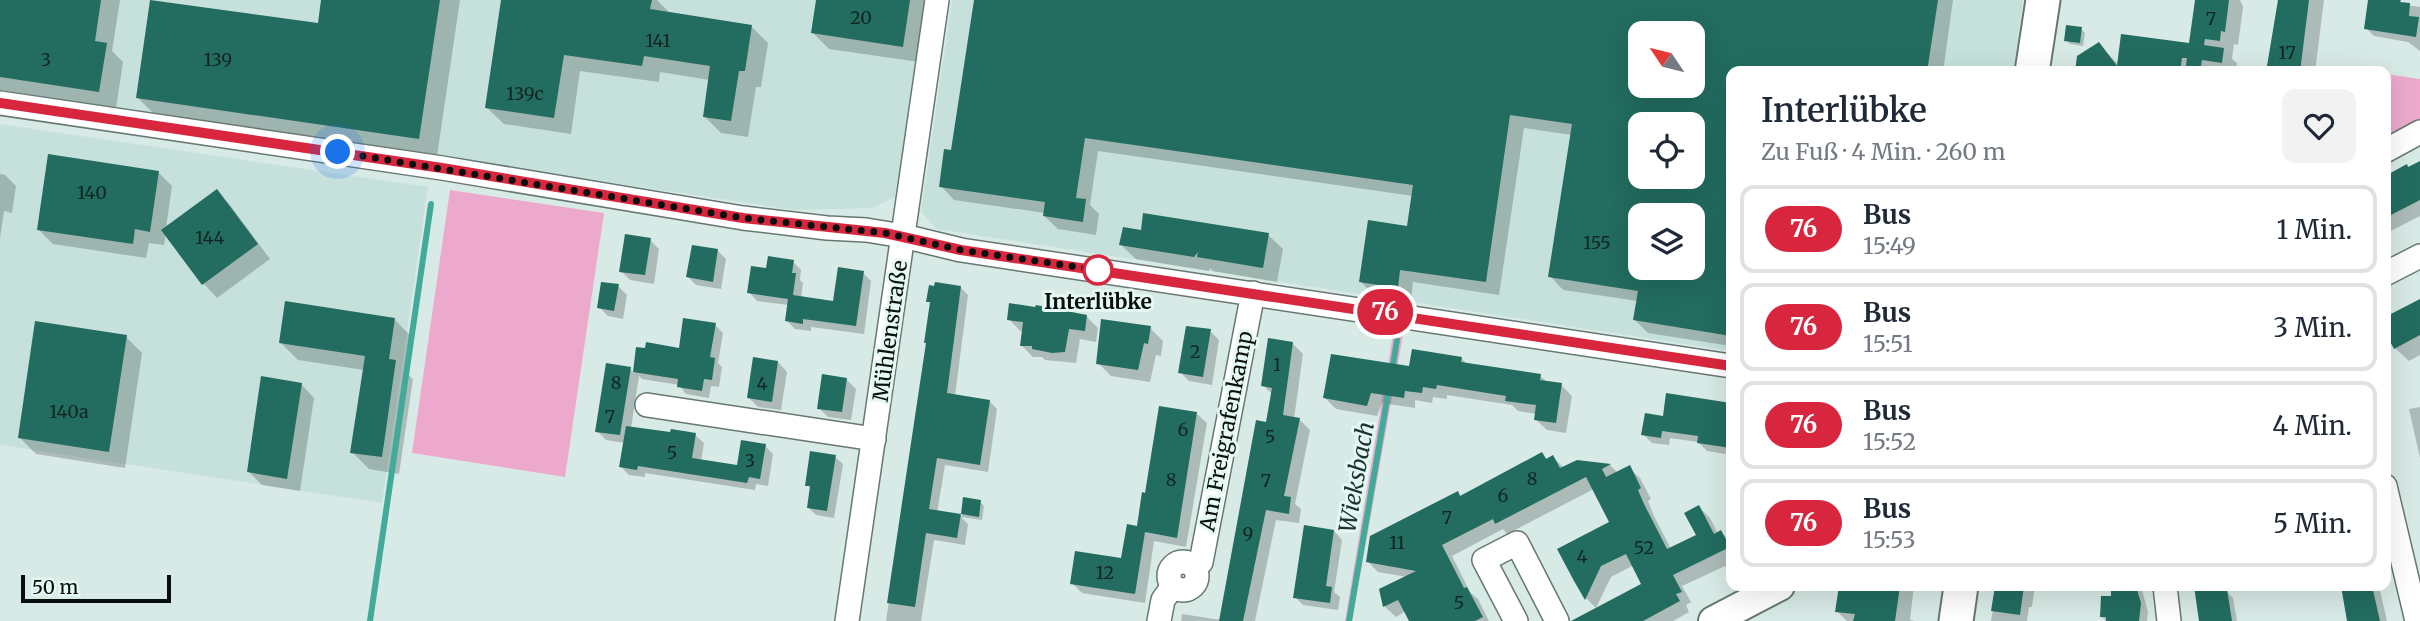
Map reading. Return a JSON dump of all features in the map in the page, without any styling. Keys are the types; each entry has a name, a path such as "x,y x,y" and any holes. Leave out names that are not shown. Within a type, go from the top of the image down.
{"main road":[{"path":"2033,66 2043,0"},
{"path":"1956,621 1960,591"}],"street":[{"name":"Mühlenstraße","path":"846,621 937,0"},
{"path":"0,103 442,168 743,218 903,236 961,250 1726,365"},
{"path":"2391,148 2420,132"},
{"path":"2391,271 2420,256"},
{"name":"Am Freigrafenkamp","path":"1159,621 1163,600 1173,586 1184,591 1191,589 1198,578 1194,566 1201,562 1253,293"},
{"path":"648,405 874,439"},
{"path":"2391,511 2417,621"},
{"path":"1516,621 1484,560 1517,543 1558,621"},
{"path":"1713,621 1770,591"},
{"path":"2166,591 2169,621"}],"shaded area":[{"path":"0,0 924,0 895,197 872,208 794,210 0,91"},
{"path":"952,0 2023,0 2014,66 1726,66 1726,350 937,229 921,212"},
{"path":"2391,75 2420,79 2420,120 2391,135"},
{"path":"0,124 428,187 382,503 0,445"},
{"path":"450,190 604,213 565,477 412,453"},
{"path":"1393,334 1403,335 1352,621 1345,621"}],"building":[{"path":"0,0 101,0 95,41 107,43 99,92 0,77"},
{"path":"150,0 318,23 321,0 440,0 419,139 136,98"},
{"path":"501,0 652,0 650,9 752,25 745,71 739,71 731,121 703,117 710,66 644,56 642,66 564,55 554,118 485,108"},
{"path":"816,0 910,0 903,47 811,33"},
{"path":"974,0 1938,0 1928,66 1726,66 1726,335 1633,320 1638,291 1548,277 1572,124 1510,115 1486,282 1400,270 1398,288 1359,282 1368,220 1407,226 1413,185 1085,138 1076,198 1086,199 1083,222 1043,216 1045,202 939,187 944,149 951,150"},
{"path":"2195,0 2229,0 2225,32 2221,31 2220,41 2205,39 2204,45 2224,48 2222,63 2202,60 2201,66 2186,66 2187,58 2182,58 2181,66 2117,66 2121,34 2189,43"},
{"path":"2278,0 2309,0 2301,66 2267,66"},
{"path":"2368,0 2401,0 2400,2 2410,3 2409,16 2419,17 2416,37 2364,29"},
{"path":"2066,25 2082,27 2080,43 2064,41"},
{"path":"2099,42 2117,66 2076,66 2077,56"},
{"path":"48,154 159,171 150,232 135,229 133,244 37,230"},
{"path":"2420,161 2420,200 2391,215 2391,173 2407,164 2408,167"},
{"path":"217,189 258,244 202,285 161,230"},
{"path":"1143,213 1269,233 1263,268 1197,257 1198,252 1194,257 1119,245 1123,227 1141,230"},
{"path":"625,234 651,238 645,275 619,272"},
{"path":"692,245 718,249 713,282 686,277"},
{"path":"768,256 794,260 792,273 796,273 793,295 833,301 838,267 864,271 856,326 803,319 803,324 785,321 788,299 747,293 751,266 766,268"},
{"path":"601,282 619,284 614,311 597,308"},
{"path":"935,282 961,286 947,393 990,400 980,465 937,458 929,509 961,514 957,538 926,533 915,607 887,603 926,343 930,302 926,302 929,285 934,286"},
{"path":"2420,299 2420,335 2394,349 2391,343 2391,314"},
{"path":"285,301 395,318 389,359 396,360 382,457 350,453 365,356 279,343"},
{"path":"1009,303 1036,305 1087,315 1085,331 1069,329 1065,352 1052,353 1032,349 1032,346 1020,346 1023,322 1007,320"},
{"path":"683,318 716,323 710,357 715,358 712,380 704,379 702,391 677,387 678,379 633,372 636,347 645,348 646,342 679,348"},
{"path":"1101,319 1151,326 1148,344 1144,343 1138,370 1096,364"},
{"path":"35,321 127,335 109,452 18,438"},
{"path":"1186,326 1211,329 1203,377 1178,373"},
{"path":"1268,338 1293,342 1283,415 1300,418 1284,496 1291,497 1289,514 1266,510 1243,621 1219,621 1256,420 1266,422 1272,388 1261,386"},
{"path":"1412,349 1462,357 1461,362 1541,374 1540,380 1562,383 1556,423 1534,420 1536,405 1505,401 1506,396 1437,385 1436,389 1423,387 1422,393 1405,391 1404,398 1371,393 1367,406 1323,398 1331,354 1409,366"},
{"path":"753,357 778,361 772,402 747,398"},
{"path":"606,363 631,367 620,435 595,432"},
{"path":"822,374 847,378 842,412 817,409"},
{"path":"261,376 302,383 287,479 247,472"},
{"path":"1666,393 1726,402 1726,447 1697,443 1698,436 1662,431 1661,438 1641,435 1645,413 1663,416"},
{"path":"1159,406 1197,412 1177,538 1145,532 1135,594 1070,584 1075,551 1121,558 1127,524 1137,526"},
{"path":"626,426 696,433 692,458 737,465 741,440 766,444 760,479 749,477 747,483 638,466 637,470 619,467"},
{"path":"810,451 836,455 827,511 807,508 810,486 805,486"},
{"path":"1542,452 1546,459 1553,455 1560,468 1577,460 1611,464 1602,469 1606,477 1630,465 1641,488 1638,490 1644,504 1667,549 1696,535 1684,513 1699,505 1714,534 1721,530 1726,539 1726,549 1673,575 1682,592 1676,594 1680,601 1643,621 1571,621 1641,584 1626,554 1601,566 1585,600 1557,549 1609,522 1586,477 1495,524 1493,519 1442,545 1464,588 1467,587 1483,617 1475,621 1409,621 1398,600 1383,607 1379,589 1416,571 1366,562 1370,536 1458,491 1460,496"},
{"path":"963,497 981,500 979,517 961,514"},
{"path":"1304,525 1334,530 1326,586 1332,587 1330,603 1293,598"},
{"path":"1838,591 1899,591 1895,621 1853,621 1855,614 1835,612"},
{"path":"1994,591 2023,591 2020,615 1991,611"},
{"path":"2111,591 2137,591 2141,603 2139,621 2106,621 2106,617 2100,617 2101,596 2111,596"},
{"path":"2195,591 2227,591 2232,621 2199,621"},
{"path":"2342,591 2373,591 2380,621 2347,621"}],"waterway":[{"path":"370,621 431,204"},
{"name":"Wieksbach","path":"1392,371 1397,340"},
{"name":"Wieksbach","path":"1349,621 1389,388"}],"bus line":[{"name":"76","path":"0,103 442,168 743,218 866,230 961,250 1726,365"}],"place":[{"name":"Interlübke","path":"1098,270"}],"route":[{"path":"338,152 743,218 866,230 961,250 1098,270"}]}
